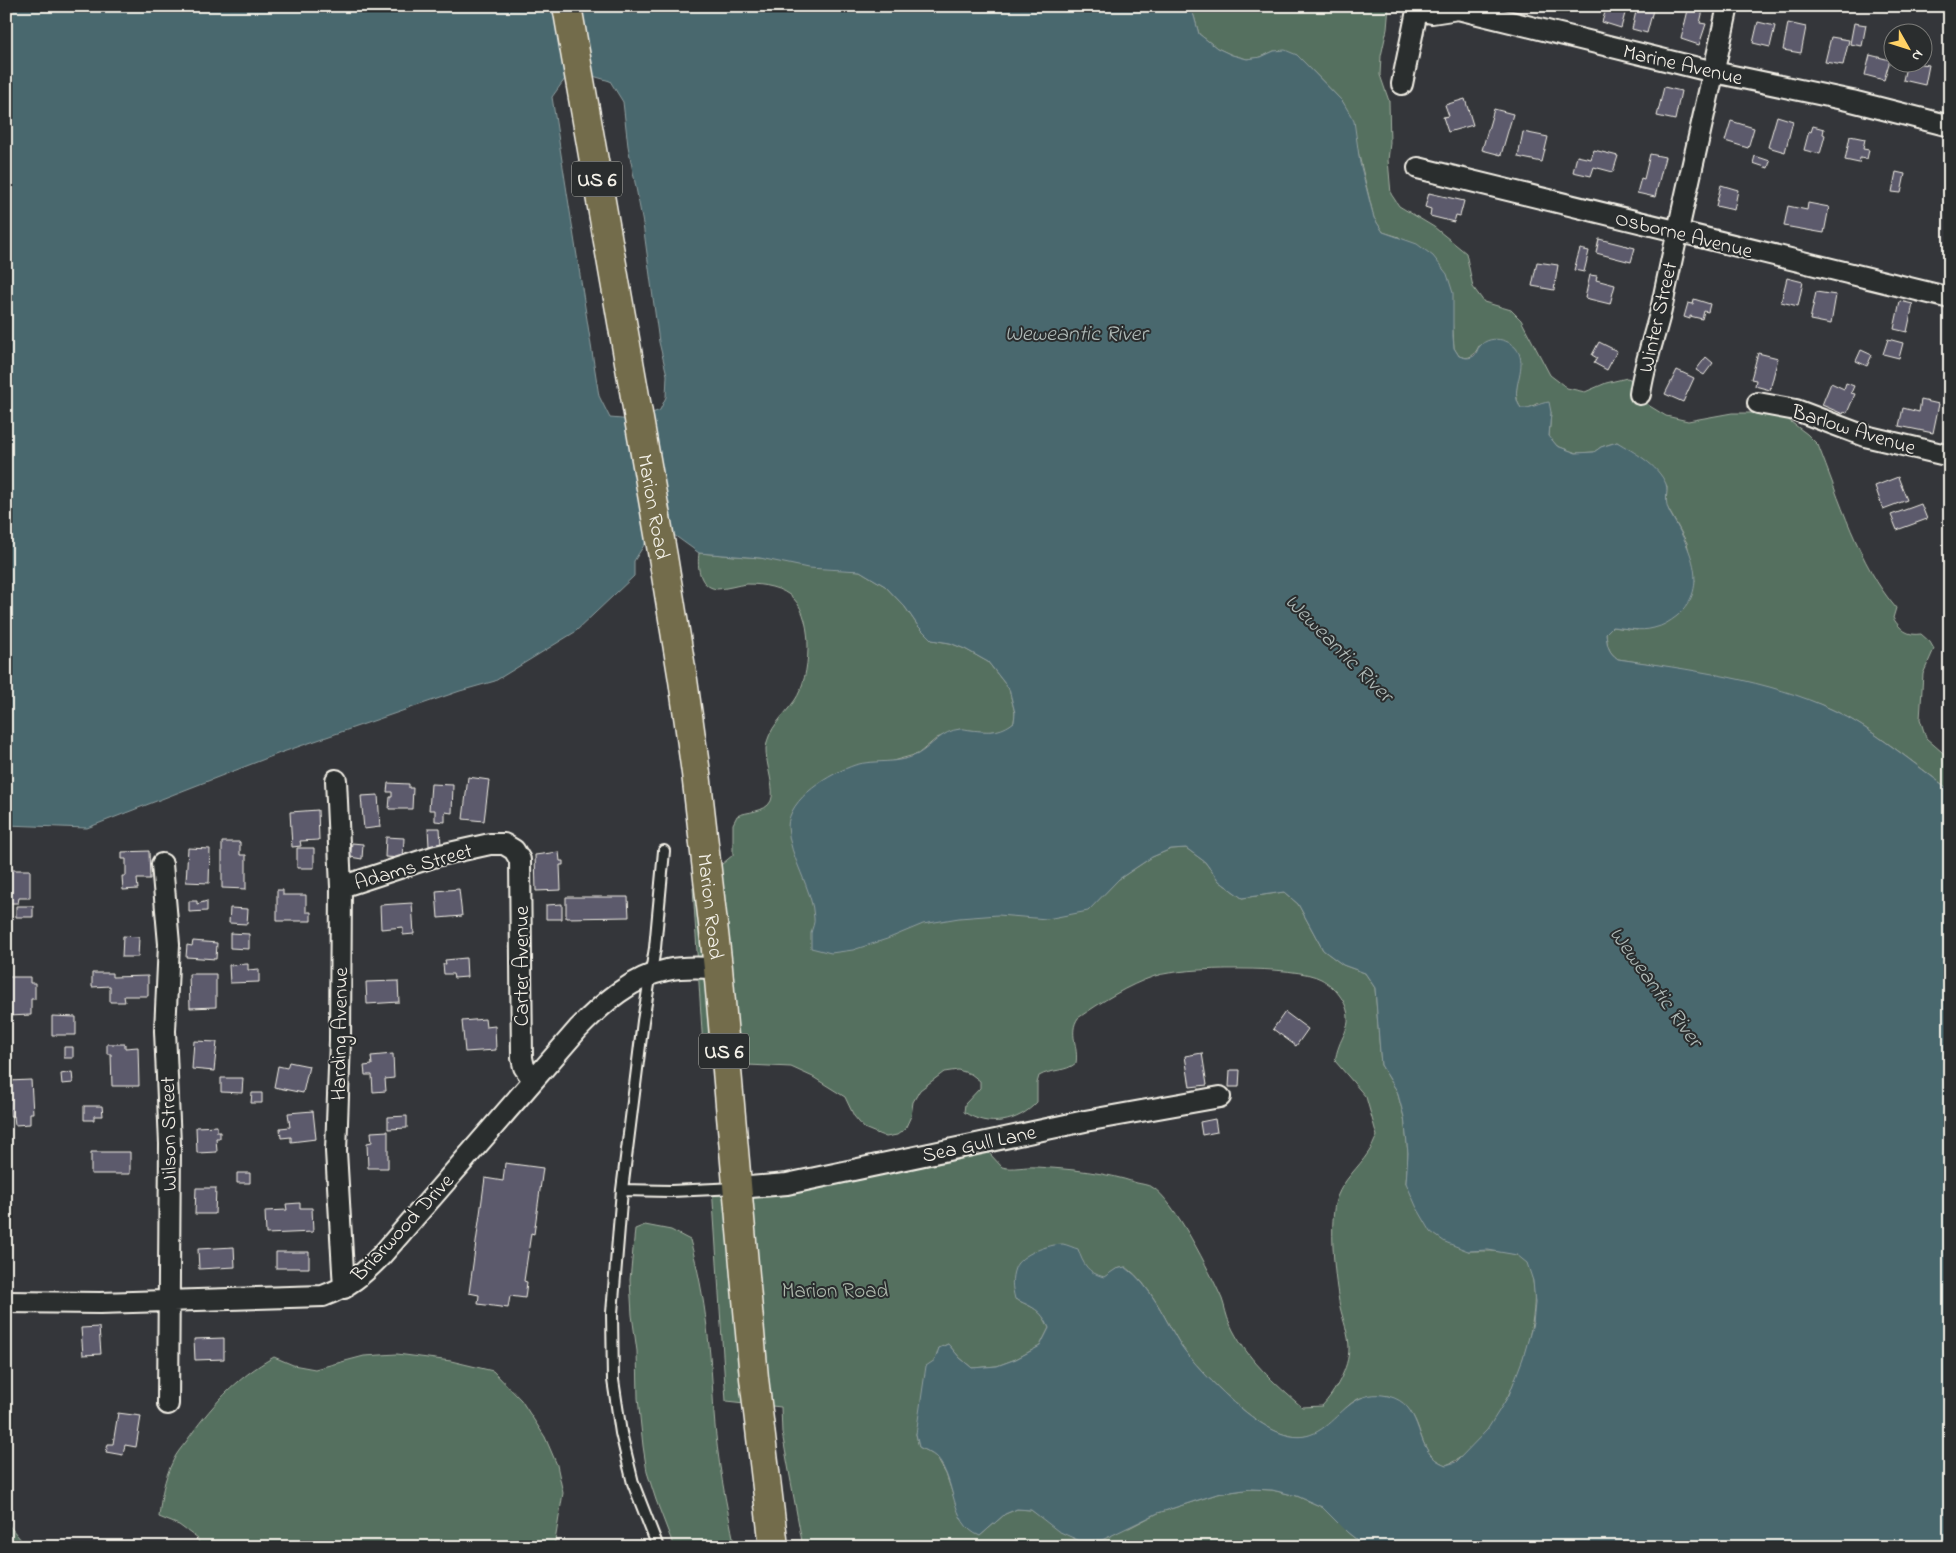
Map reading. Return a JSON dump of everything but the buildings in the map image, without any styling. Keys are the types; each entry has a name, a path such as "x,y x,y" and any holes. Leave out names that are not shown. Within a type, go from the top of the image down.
{"main road":[{"name":"Marion Road","path":"567,6 638,411 683,680 697,782 718,968 754,1378 774,1547"}],"street":[{"name":"Winter Street","path":"1640,394 1728,6"},
{"name":"Marine Avenue","path":"1417,8 1432,13 1458,9 1714,72 1852,101 1950,126"},
{"path":"1402,84 1417,8"},
{"name":"Osborne Avenue","path":"1418,168 1950,298"},
{"name":"Barlow Avenue","path":"1758,403 1796,410 1865,436 1950,456"},
{"name":"Harding Avenue","path":"336,780 341,887 340,1040 336,1151 344,1288"},
{"name":"Adams Street","path":"341,887 436,856 490,844 504,844 514,850"},
{"name":"Carter Avenue","path":"514,850 520,860 522,1058 524,1067 533,1080"},
{"name":"Wilson Street","path":"162,864 169,944 164,1031 170,1144 168,1404"},
{"name":"Briarwood Drive","path":"6,1302 100,1303 324,1296 344,1288 361,1276 381,1256 533,1080 598,1009 630,986 650,975 680,968 718,968"},
{"name":"Sea Gull Lane","path":"737,1188 787,1184 1076,1123 1220,1097"}],"lane":[{"path":"658,1547 633,1483 621,1433 613,1380 612,1313 622,1190 664,851"},
{"path":"622,1190 671,1191 737,1188"}],"green space":[{"path":"1188,6 1389,6 1380,75 1389,101 1390,143 1388,160 1391,194 1399,206 1434,227 1466,253 1473,287 1484,302 1511,310 1521,320 1550,375 1567,388 1585,392 1606,383 1627,378 1635,381 1648,405 1666,416 1688,421 1732,413 1772,413 1787,419 1818,445 1842,509 1861,552 1871,572 1896,608 1893,618 1908,633 1921,634 1930,642 1934,649 1923,674 1920,719 1926,738 1950,759 1950,790 1865,728 1820,704 1735,680 1677,668 1618,659 1612,654 1606,633 1612,627 1637,630 1695,581 1687,543 1666,505 1667,486 1650,465 1617,442 1601,447 1594,452 1576,453 1557,446 1549,437 1551,412 1538,403 1527,409 1521,408 1518,403 1517,390 1520,356 1479,346 1471,356 1466,358 1459,356 1454,348 1452,315 1399,237 1383,232 1374,218 1356,143 1343,102 1297,55 1274,51 1261,57 1247,59 1217,48 1199,34 1194,16"},
{"path":"699,553 760,558 860,571 885,586 932,640 950,643 988,662 1009,689 1015,713 1014,722 1004,730 986,732 960,729 937,738 918,754 889,762 856,765 1094,904 1119,879 1152,857 1171,849 1186,848 1205,862 1219,881 1242,898 1284,892 1298,904 1323,950 1343,965 1365,973 1375,988 1381,1065 1397,1091 1404,1117 1408,1153 1406,1183 1468,1251 1491,1251 1515,1255 1527,1262 1531,1271 1534,1288 1534,1310 1530,1335 1511,1389 1498,1414 1482,1437 1465,1454 1446,1465 1436,1460 1425,1447 1412,1414 1397,1400 1388,1396 1358,1399 1324,1429 1306,1436 1288,1436 1261,1423 1229,1398 1206,1376 1180,1344 1150,1292 1135,1274 1126,1267 1116,1269 1098,1286 1015,1299 1035,1309 1046,1322 1049,1328 1040,1346 1016,1359 997,1366 972,1368 948,1344 939,1348 916,1434 919,1447 936,1456 946,1474 961,1519 980,1536 1005,1514 1017,1509 1031,1510 1044,1519 1129,1528 1158,1513 1217,1494 1251,1489 1272,1490 1297,1496 1322,1507 1347,1532 1366,1547 803,1547 782,1433 781,1407 726,1401 712,1186 819,1174 978,1141 1002,1167 1036,1167 1087,1172 1112,1176 1150,1186 1161,1194 1181,1221 1210,1273 1236,1336 1252,1359 1271,1380 1302,1407 1322,1406 1332,1394 1344,1371 1349,1348 1334,1267 1334,1208 1343,1185 1369,1151 1377,1136 1366,1097 1335,1061 1348,1022 1346,1006 1343,1000 1331,986 1321,979 1308,974 1288,971 1213,969 1169,973 1155,976 1125,989 1078,1018 1074,1029 1076,1063 1068,1068 1039,1076 1037,1102 1021,1115 1002,1121 983,1120 964,1112 965,1104 980,1088 980,1081 971,1074 958,1070 944,1072 920,1090 913,1102 911,1116 905,1129 897,1135 886,1137 864,1128 854,1116 845,1097 813,1077 791,1067 704,1063 693,888 733,855 733,824 737,816 765,808 771,801 772,790 766,754 767,741 773,728 795,700 800,690 807,663 808,649 805,620 794,599 778,589 759,585 747,584 721,589 711,587 706,584 701,576 698,564"},
{"path":"645,1225 671,1230 690,1240 696,1261 709,1348 717,1447 735,1547 674,1547 647,1472 638,1398 637,1351 630,1280 635,1229"},
{"path":"397,1354 451,1361 493,1371 521,1400 545,1437 557,1465 563,1493 554,1547 199,1547 198,1539 179,1525 159,1517 165,1481 177,1453 214,1405 236,1384 261,1365 274,1357 293,1365 315,1369 364,1356"},
{"path":"6,1522 22,1541 25,1547 6,1547"}],"water":[{"name":"Weweantic River","path":"6,6 543,6 557,14 564,13 578,6 1188,6 1194,16 1199,34 1217,48 1247,59 1261,57 1274,51 1285,50 1297,55 1343,102 1354,121 1360,163 1374,218 1383,232 1417,244 1433,256 1447,274 1453,293 1454,348 1459,356 1470,358 1474,356 1480,346 1490,340 1496,339 1508,342 1518,350 1521,362 1516,396 1518,402 1521,408 1525,408 1549,402 1551,412 1549,436 1557,446 1576,453 1594,452 1601,447 1617,442 1645,460 1662,477 1667,487 1666,500 1668,508 1684,538 1693,565 1695,579 1693,592 1687,604 1677,616 1663,625 1644,630 1612,627 1606,633 1612,654 1618,659 1755,683 1809,700 1833,710 1863,727 1950,790 1950,1547 1366,1547 1347,1532 1322,1507 1297,1496 1272,1490 1251,1489 1217,1494 1158,1513 1102,1540 1080,1541 1058,1531 1031,1510 1017,1509 1005,1514 980,1536 970,1530 958,1512 943,1466 936,1457 919,1447 916,1434 926,1366 935,1360 939,1348 948,1344 972,1368 997,1366 1016,1359 1040,1346 1049,1328 1039,1313 1015,1299 1012,1283 1015,1268 1029,1254 1063,1244 1078,1249 1087,1267 1098,1275 1104,1277 1116,1269 1125,1267 1150,1292 1180,1344 1206,1376 1229,1398 1261,1423 1285,1435 1303,1436 1318,1431 1355,1401 1370,1395 1388,1396 1399,1400 1407,1407 1413,1415 1429,1453 1436,1460 1446,1465 1456,1462 1487,1430 1509,1395 1523,1358 1533,1323 1535,1303 1533,1281 1527,1263 1517,1255 1488,1250 1468,1251 1445,1242 1431,1232 1416,1206 1406,1183 1408,1153 1404,1117 1397,1091 1381,1065 1375,988 1365,973 1343,965 1323,950 1298,904 1284,892 1242,898 1219,881 1205,862 1186,848 1171,849 1152,857 1119,879 1088,911 1047,919 998,915 959,918 923,924 887,939 853,950 831,953 811,948 811,933 814,924 813,907 792,850 788,827 790,816 795,806 803,797 823,780 845,769 862,763 902,760 918,754 953,730 994,731 1009,726 1014,722 1015,713 1009,689 988,662 950,643 932,640 885,586 860,571 808,568 760,558 699,553 674,535 653,531 634,561 634,576 575,632 495,681 460,691 280,753 87,828 6,825","holes":["586,74 610,81 623,102 628,146 643,224 659,342 667,375 666,397 660,410 634,420 610,418 599,396 552,97 567,76"]}]}
